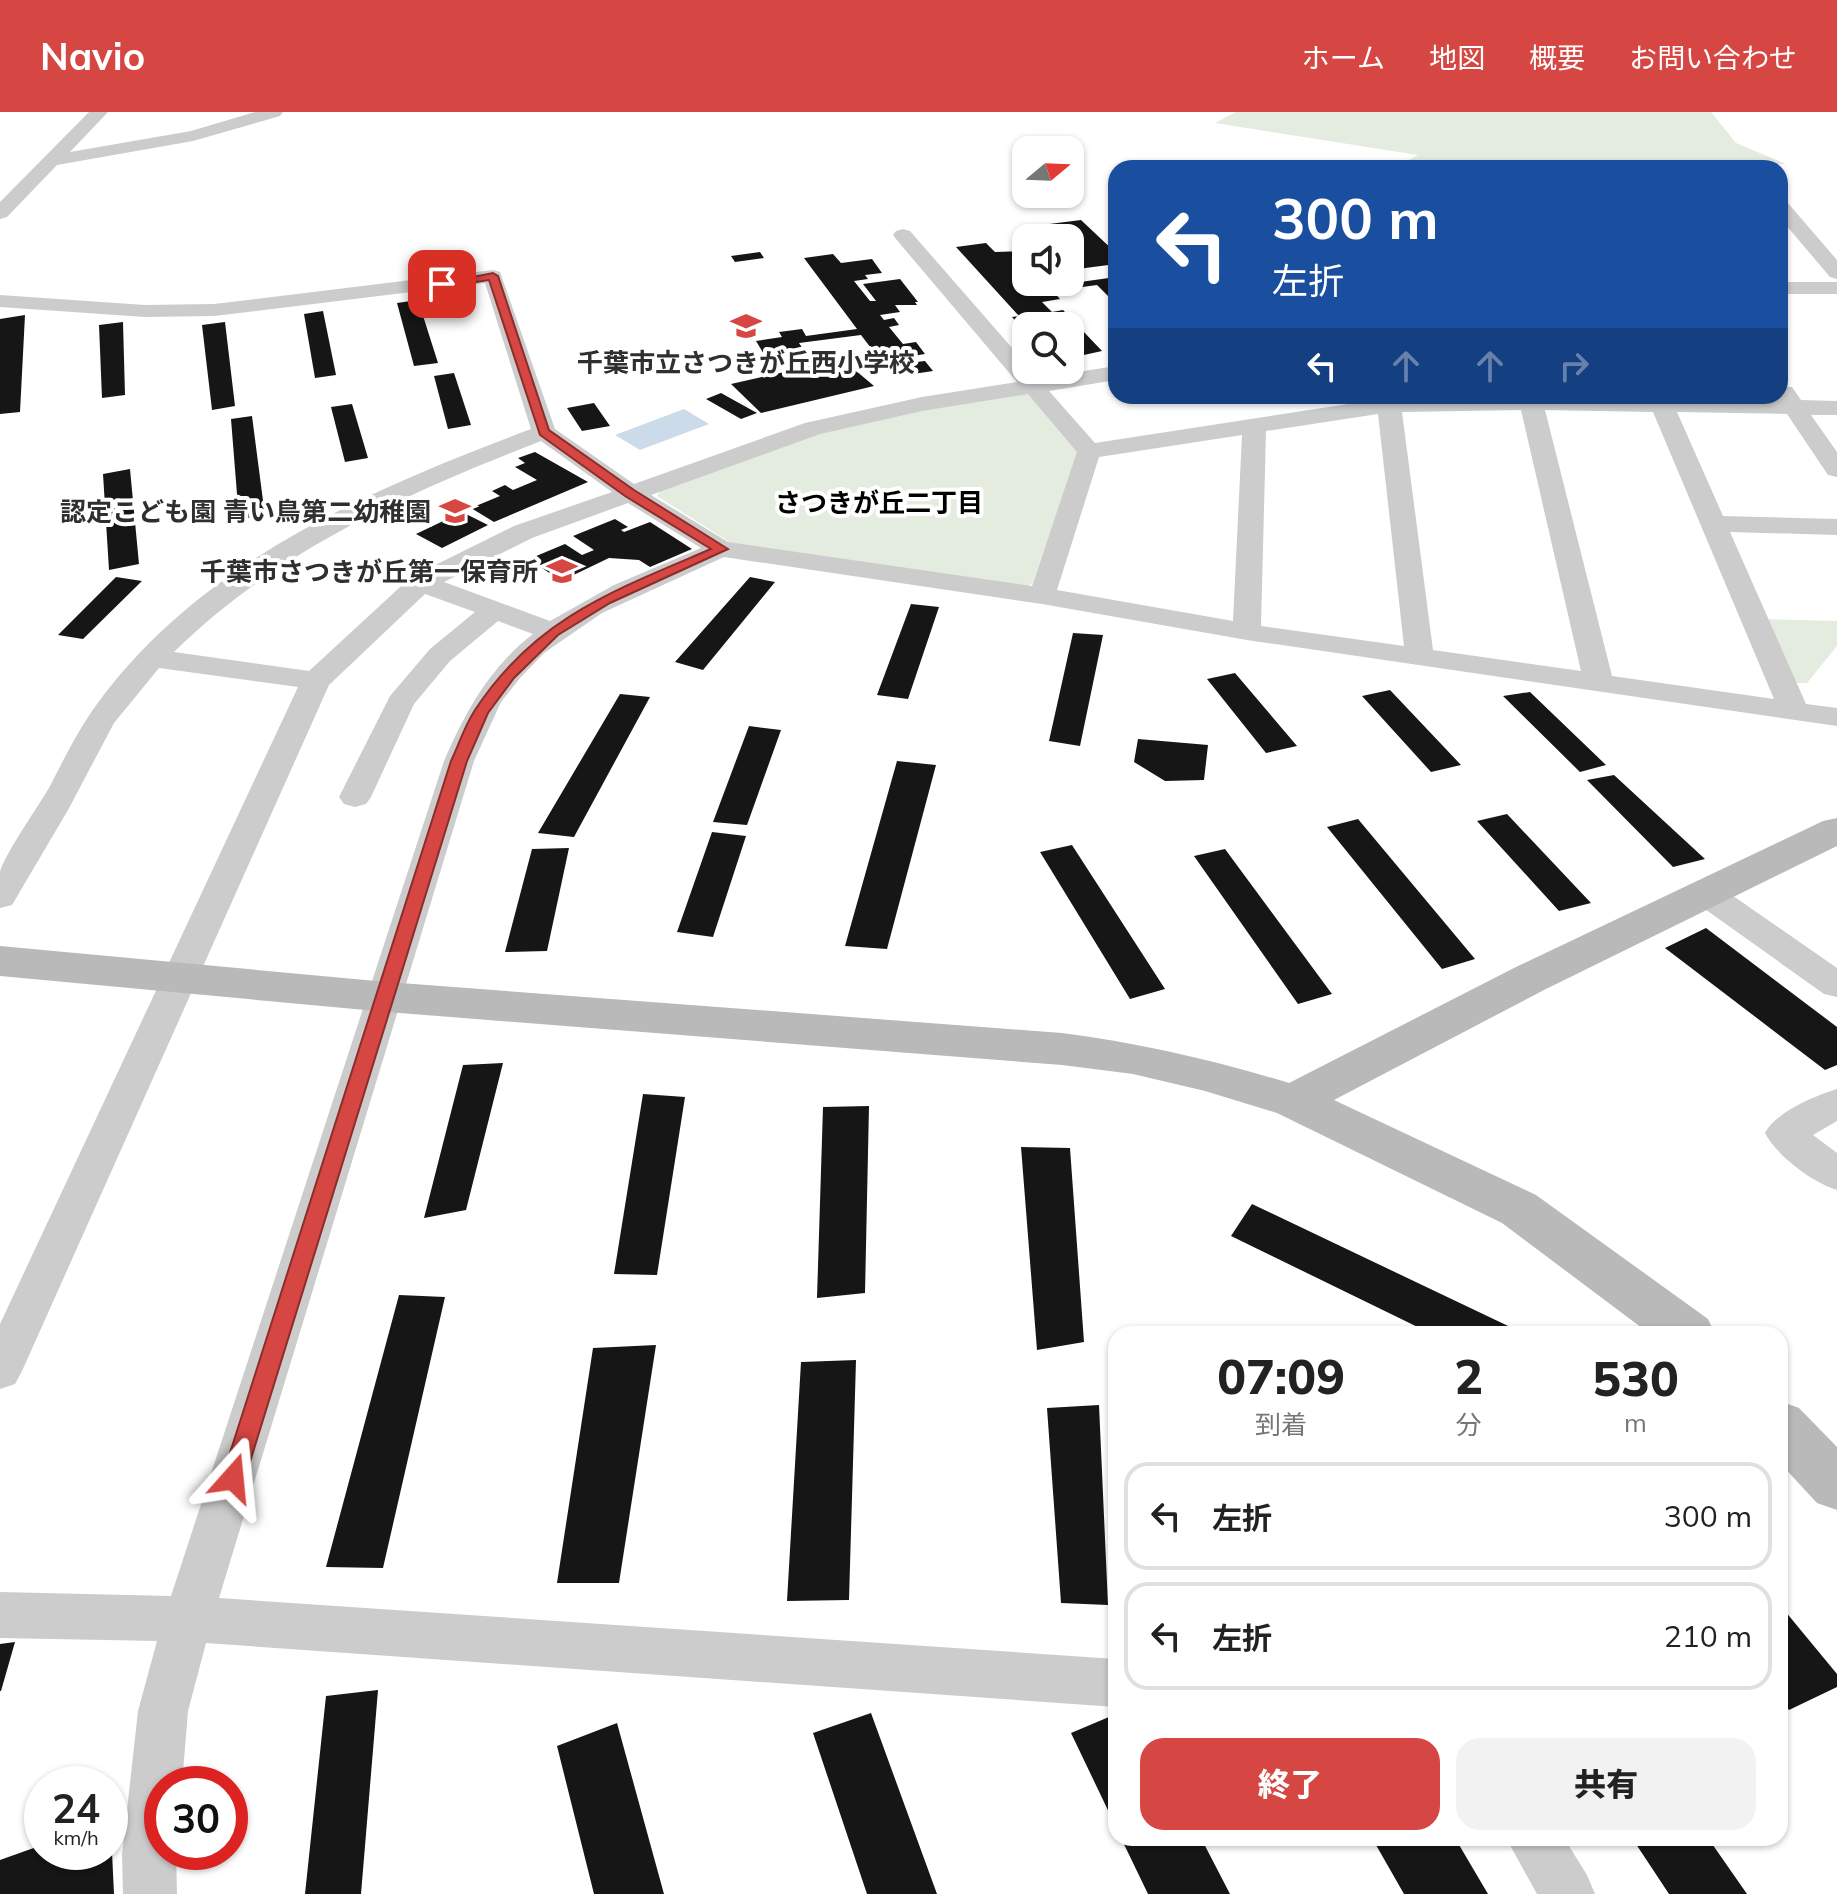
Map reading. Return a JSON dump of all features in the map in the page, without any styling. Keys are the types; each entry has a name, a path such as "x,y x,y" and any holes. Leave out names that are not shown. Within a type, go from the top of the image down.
{"street":[{"path":"0,213 99,112"},
{"path":"50,161 152,145 274,112"},
{"path":"1788,215 1837,273"},
{"path":"903,235 1089,451"},
{"path":"0,301 145,311 214,310 493,276 544,432 630,493 721,549 1042,596 1247,632 1599,684 1793,708 1837,717"},
{"path":"1788,288 1837,288"},
{"path":"0,1371 316,681 421,583 523,532 763,444 826,425 922,404 1108,374"},
{"path":"1788,397 1837,408"},
{"path":"1788,398 1837,470"},
{"path":"1089,451 1364,404"},
{"path":"1387,404 1420,658"},
{"path":"1531,404 1599,684"},
{"path":"1596,404 1678,404"},
{"path":"1662,405 1793,708"},
{"path":"1247,632 1254,424"},
{"path":"0,897 58,801 100,722 152,658 226,591 317,529 406,485 544,432"},
{"path":"1042,596 1089,451"},
{"path":"1712,524 1837,527"},
{"path":"150,1894 149,1855 163,1711 188,1619 387,997 459,761 473,727 488,698 553,632 605,600 721,549"},
{"path":"421,583 553,632"},
{"path":"355,797 400,702 440,655 495,610"},
{"path":"152,658 316,681"},
{"path":"1293,1101 1529,979 1837,830"},
{"path":"1707,894 1837,985"},
{"path":"0,961 387,997 1062,1049 1163,1065 1293,1101 1519,1209 1678,1326"},
{"path":"1837,1103 1784,1133 1837,1175"},
{"path":"1788,1433 1837,1485"},
{"path":"0,1615 188,1619 1108,1682"},
{"path":"1538,1846 1568,1894"}],"shaded area":[{"path":"1236,112 1711,112 1736,143 1776,160 1409,160 1418,155 1215,123"},
{"path":"1025,393 1034,395 1079,450 1032,584 1020,588 731,543 657,496 663,487 809,436 921,410"},
{"path":"1763,619 1837,621 1837,646 1807,683 1793,683"}],"water":[{"path":"684,409 709,424 640,450 615,435"}],"building":[{"path":"1081,220 1108,245 1108,265 1084,268 1084,224 1050,224"},
{"path":"986,243 995,252 1012,251 1012,296 1057,296 1060,299 1042,302 1052,312 1015,312 956,247"},
{"path":"760,252 764,258 735,262 731,256"},
{"path":"833,254 841,263 872,259 882,273 865,275 868,279 854,281 870,301 876,301 863,284 900,279 918,302 915,302 917,305 895,305 900,312 880,315 884,320 894,318 899,325 889,327 903,344 916,342 925,354 912,356 916,362 925,361 933,371 893,377 861,335 799,343 809,358 770,364 756,341 782,337 779,332 802,329 806,336 857,329 804,258"},
{"path":"1108,278 1108,296 1097,285 1084,287 1084,281"},
{"path":"418,300 438,363 414,366 397,303"},
{"path":"323,311 336,375 315,378 304,314"},
{"path":"25,315 20,412 0,414 0,319"},
{"path":"123,322 125,395 102,398 99,325"},
{"path":"225,322 235,406 212,410 202,325"},
{"path":"1084,332 1102,351 1084,355"},
{"path":"842,359 874,386 761,413 731,384"},
{"path":"454,373 471,425 448,429 434,376"},
{"path":"721,393 757,413 741,419 706,399"},
{"path":"594,403 610,426 582,431 567,408"},
{"path":"352,404 368,458 345,462 331,407"},
{"path":"252,416 265,516 239,519 231,419"},
{"path":"535,452 588,482 494,522 471,508 500,496 492,491 505,485 513,490 537,480 515,467 525,463 518,458"},
{"path":"130,469 139,564 109,570 103,474"},
{"path":"462,512 488,525 442,548 416,534"},
{"path":"615,519 628,527 621,530 624,532 650,522 692,549 650,567 639,560 609,558 561,581 529,559 565,544 582,555 594,550 573,536"},
{"path":"116,577 142,581 83,639 58,635"},
{"path":"750,577 775,582 703,670 675,662"},
{"path":"911,604 939,607 908,699 877,695"},
{"path":"1073,633 1103,635 1080,746 1049,741"},
{"path":"1235,673 1297,746 1266,753 1207,679"},
{"path":"1390,690 1461,765 1431,772 1362,696"},
{"path":"1530,692 1606,765 1580,772 1503,696"},
{"path":"620,694 650,697 574,837 538,833"},
{"path":"749,726 781,730 747,825 713,822"},
{"path":"1138,739 1208,745 1204,780 1165,781 1134,762"},
{"path":"897,761 936,765 887,949 845,946"},
{"path":"1614,775 1705,859 1673,867 1587,780"},
{"path":"1507,814 1591,903 1559,911 1477,821"},
{"path":"1358,819 1475,959 1442,969 1327,827"},
{"path":"712,832 746,836 713,937 677,932"},
{"path":"1072,845 1165,989 1130,999 1040,852"},
{"path":"569,848 547,951 505,952 532,849"},
{"path":"1225,849 1332,994 1298,1004 1194,856"},
{"path":"1706,928 1837,1027 1837,1065 1825,1070 1665,948"},
{"path":"503,1063 466,1210 424,1218 463,1065"},
{"path":"643,1094 685,1097 657,1275 614,1274"},
{"path":"869,1106 865,1293 817,1298 823,1107"},
{"path":"1021,1147 1070,1148 1084,1342 1037,1350"},
{"path":"1252,1204 1508,1326 1416,1326 1231,1236"},
{"path":"399,1295 445,1297 383,1568 326,1567"},
{"path":"656,1345 619,1583 557,1583 593,1348"},
{"path":"856,1360 849,1600 787,1601 801,1362"},
{"path":"1099,1405 1108,1605 1061,1603 1047,1408"},
{"path":"1788,1615 1837,1674 1837,1687 1789,1710"},
{"path":"15,1642 1,1691 0,1691 0,1644"},
{"path":"378,1690 361,1894 305,1894 326,1696"},
{"path":"871,1713 937,1894 867,1894 813,1733"},
{"path":"1108,1717 1108,1810 1071,1733"},
{"path":"617,1723 664,1894 594,1894 557,1746"},
{"path":"1125,1846 1205,1846 1230,1894 1148,1894"},
{"path":"1377,1846 1460,1846 1488,1894 1404,1894"},
{"path":"1637,1846 1714,1846 1747,1894 1669,1894"},
{"path":"24,1851 24,1870 113,1870 114,1894 0,1894 0,1860"}],"place":[{"name":"千葉市立さつきが丘西小学校","path":"746,326"},
{"name":"認定こども園 青い鳥第二幼稚園","path":"455,511"},
{"name":"千葉市さつきが丘第一保育所","path":"562,571"}],"district":[{"name":"さつきが丘二丁目","path":"879,502"}],"route":[{"path":"233,1478 459,761 488,698 531,652 575,617 641,583 721,549 630,493 544,432 493,276 442,284"}]}
